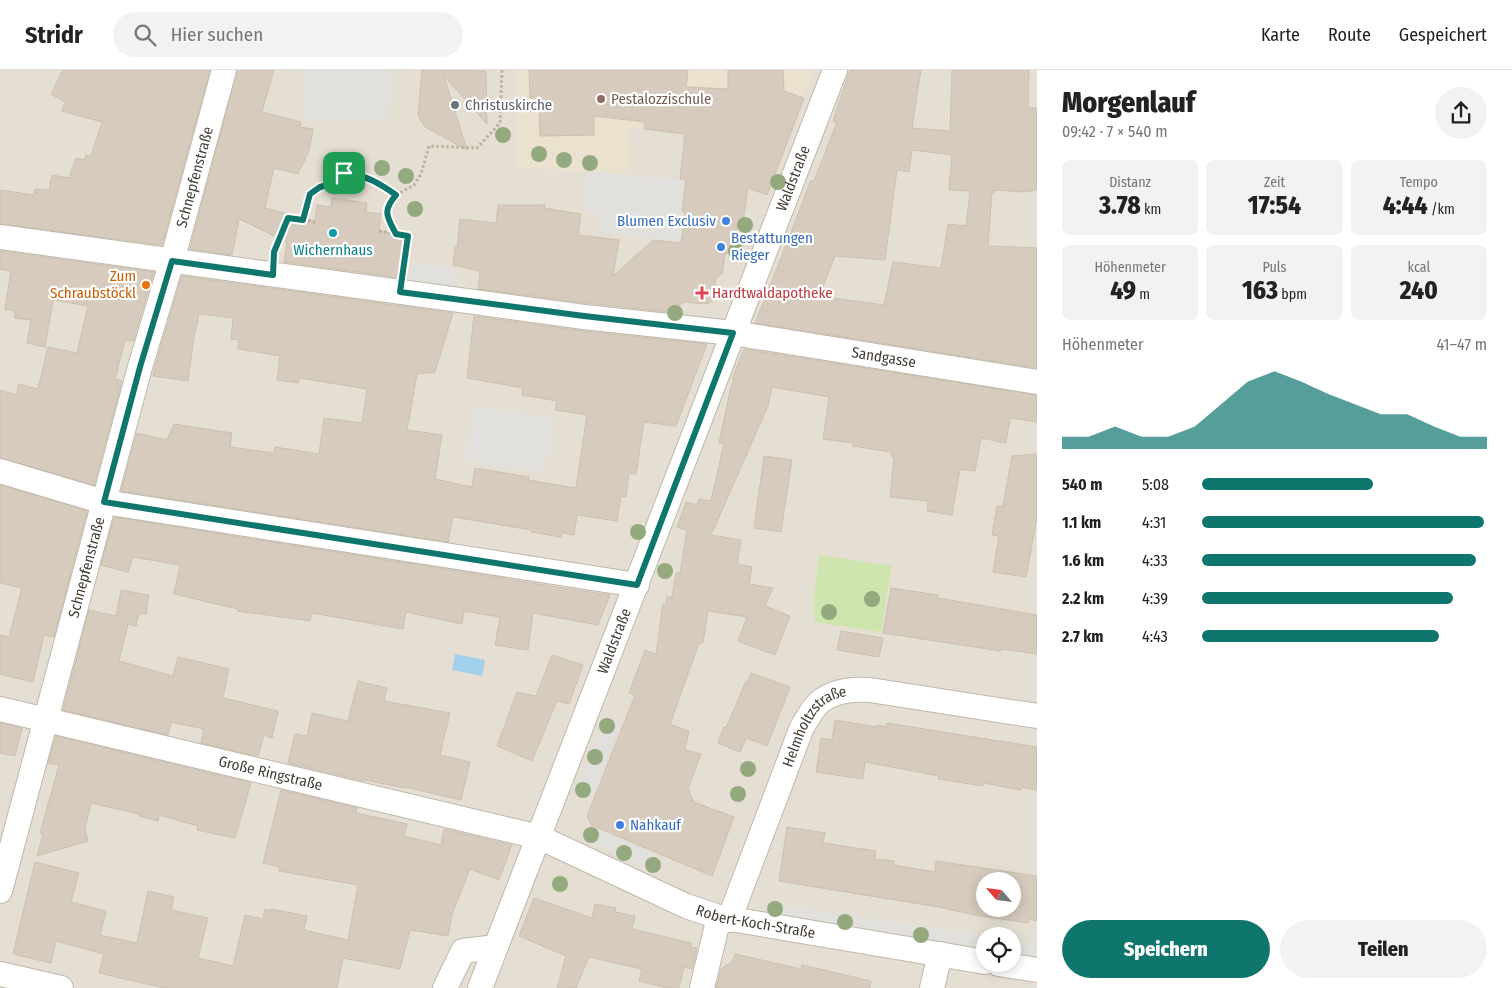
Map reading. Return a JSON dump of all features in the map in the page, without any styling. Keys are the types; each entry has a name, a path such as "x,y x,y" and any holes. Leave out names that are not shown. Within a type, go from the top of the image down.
{"street":[{"name":"Schnepfenstraße","path":"0,891 140,367 172,261 224,70"},
{"name":"Waldstraße","path":"480,988 835,70"},
{"name":"Sandgasse","path":"0,237 400,292 733,333 1037,382"},
{"path":"0,471 104,502 637,585"},
{"name":"Helmholtzstraße","path":"702,988 724,919 802,727 816,705 833,695 851,689 870,690 1037,716"},
{"name":"Große Ringstraße","path":"0,709 539,836"},
{"name":"Robert-Koch-Straße","path":"539,836 686,906 724,919 976,960"},
{"path":"445,988 463,951 496,947"},
{"path":"932,988 940,954"},
{"path":"1021,967 1037,970"},
{"path":"0,974 61,988"}],"path":[{"path":"396,234 386,217 388,204 396,195 414,185 422,174 428,146 477,148 500,123 502,70"},
{"path":"303,220 310,194 320,187 331,184 344,173 360,174 379,183 396,195"},
{"path":"273,275 274,252 288,218 315,222"},
{"path":"379,231 408,236 400,292"}],"shaded area":[{"path":"0,70 1037,70 1037,988 0,988"},
{"path":"303,70 388,70 387,121 302,120"},
{"name":"Pestalozzischule","path":"516,70 814,70 804,98 752,89 715,88 713,115 697,136 628,127 631,175 517,167"},
{"path":"587,172 685,180 682,210 685,214 681,247 672,246 669,241 599,232 601,213 583,211"},
{"path":"411,262 453,268 450,288 409,282"},
{"path":"473,406 553,418 544,473 465,460"},
{"path":"604,717 621,723 594,795 577,789"},
{"path":"597,829 657,857 650,872 590,842"},
{"path":"782,905 976,935 976,953 780,921"},
{"path":"1021,941 1037,944 1037,963 1021,960"}],"green space":[{"path":"819,555 892,566 881,632 815,622 814,596"}],"water":[{"path":"455,654 485,660 482,676 452,670"}],"building":[{"path":"63,70 210,70 162,245 0,224 0,190 34,195 35,189 49,190 52,175 69,178 76,158 85,160 86,155 91,156 102,122 62,111 65,102 51,94"},
{"path":"237,70 274,70 262,112 301,122 300,127 313,129 309,151 298,174 274,168 265,208 315,221 317,205 331,207 332,198 367,203 366,212 381,214 379,231 403,235 402,278 284,262 287,242 239,219 232,255 190,249"},
{"name":"Christuskirche","path":"422,70 486,71 487,124 444,76 467,150 425,127 418,115"},
{"path":"529,70 688,70 686,87 728,89 728,70 783,70 784,91 804,98 767,195 748,188 743,222 737,226 734,247 725,255 722,274 716,278 713,300 707,304 684,302 669,312 478,289 480,271 453,265 460,219 496,223 498,205 545,205 544,208 581,214 578,235 619,240 613,276 653,240 681,243 685,214 682,210 686,180 680,179 685,134 644,129 645,122 594,116 594,135 540,136 539,98 530,98"},
{"path":"850,70 921,70 912,128 950,131 952,70 1029,70 1028,108 1037,108 1037,190 1023,192 994,190 994,193 992,193 988,246 1037,248 1037,368 755,323 811,180 814,181 837,122 833,121","holes":["912,150 952,155 949,190 970,191 966,226 948,224 941,268 893,262 884,305 819,296 835,256 885,260 897,170 909,172"]},
{"path":"0,251 154,272 133,341 125,340 115,379 122,381 94,485 0,458 0,390 16,395 19,384 38,389 48,347 77,353 88,306 53,300 45,347 27,343 31,320 14,318 15,311 5,309 11,271 0,269"},
{"path":"182,276 453,313 435,372 417,374 407,430 442,435 435,479 472,487 475,468 529,477 528,480 576,488 587,415 555,410 557,401 522,395 523,388 467,378 474,316 583,331 707,344 676,426 644,422 636,474 629,473 626,497 621,496 617,521 577,515 574,535 562,533 561,537 453,517 448,542 121,491 137,433 167,440 174,424 232,433 230,447 274,453 275,447 319,454 324,418 362,423 367,389 299,378 298,383 277,380 280,356 238,349 239,340 231,339 233,318 199,314 188,381 153,376"},
{"path":"744,349 1037,395 1037,422 1010,418 1006,443 981,438 975,471 960,469 952,515 927,511 928,501 890,497 894,457 891,456 891,452 853,446 853,443 823,439 829,397 772,387 768,406 711,535 741,540 737,564 752,567 749,584 773,588 765,606 790,616 775,655 738,641 747,617 708,611 703,643 699,643 670,724 689,731 685,750 701,754 688,789 694,802 734,817 712,876 591,825 587,816 635,695 629,693 645,650 656,654 663,604 666,605 667,597 672,597 676,573 680,573 687,530 677,527 686,502 697,505 699,499 711,501 724,443 719,443 734,380 732,379"},
{"path":"1037,454 1037,518 1026,577 993,572 999,536 992,535 997,506 1003,506 1012,456"},
{"path":"764,456 792,460 781,532 754,528"},
{"path":"0,485 87,511 54,637 44,635 33,682 0,674 0,635 9,637 22,588 0,583"},
{"path":"114,517 610,595 598,625 533,613 528,650 495,645 500,617 464,611 462,624 406,612 403,629 312,613 310,621 237,611 238,609 174,594 180,565 133,557 128,572 101,565"},
{"path":"891,588 938,595 938,598 1037,615 1037,654 1001,649 1001,651 883,633"},
{"path":"121,590 149,595 146,614 139,613 136,626 128,624 119,661 173,676 178,657 229,669 223,698 278,711 272,738 264,735 258,756 201,743 204,729 171,722 168,735 63,710 89,610 116,616"},
{"path":"841,631 883,638 879,657 837,650"},
{"path":"552,655 583,665 569,704 557,701 532,761 497,746 517,692 536,696"},
{"path":"751,673 790,687 767,746 746,738 740,752 718,743"},
{"path":"358,681 387,688 384,701 450,713 440,755 470,762 461,800 405,787 364,781 288,763 295,734 307,736 312,713 348,721"},
{"path":"835,720 877,727 878,725 886,727 887,723 1037,747 1037,790 1021,787 1021,790 983,783 983,786 938,779 939,776 865,762 863,779 816,772 821,738 832,740"},
{"path":"0,723 22,728 15,756 0,753"},
{"path":"56,736 251,783 235,838 197,830 198,826 159,815 158,821 139,816 139,814 91,803 85,828 88,841 37,856 43,834 40,833 59,765 48,763"},
{"path":"281,790 357,808 356,813 407,824 404,836 441,845 444,829 512,845 499,880 470,869 452,914 448,936 410,930 400,969 343,958 337,988 164,988 99,973 104,954 56,941 51,963 13,954 35,862 79,873 71,902 106,911 100,935 137,943 148,891 174,897 171,910 208,918 198,958 233,966 245,915 263,919 265,909 307,916 304,930 348,940 358,885 279,871 280,867 263,863"},
{"path":"787,827 825,833 823,843 876,851 875,859 894,861 894,865 935,872 936,861 1010,872 976,872 976,915 938,907 779,881"},
{"path":"1021,874 1037,876 1037,921 1029,919 1028,923 995,918 1021,918"},
{"path":"534,898 592,918 595,904 616,908 615,912 635,916 632,929 691,943 690,947 697,948 692,969 684,967 679,988 667,988 639,981 642,969 589,957 576,988 557,988 566,956 519,936"},
{"path":"735,954 801,969 802,965 871,981 870,988 716,988 721,969 733,961"}],"place":[{"name":"Pestalozzischule","path":"601,99"},
{"name":"Christuskirche","path":"455,105"},
{"name":"Blumen Exclusiv","path":"726,221"},
{"name":"Wichernhaus","path":"333,233"},
{"name":"Bestattungen Rieger","path":"721,247"},
{"name":"Zum Schraubstöckl","path":"146,285"},
{"name":"Hardtwaldapotheke","path":"702,293"},
{"name":"Nahkauf","path":"620,825"}],"route":[{"path":"344,173 360,174 379,183 396,195 388,204 386,217 396,234 408,236 400,292 733,333 637,585 104,502 140,367 172,261 273,275 274,252 288,218 303,220 310,194 320,187 331,184 344,173"}]}
